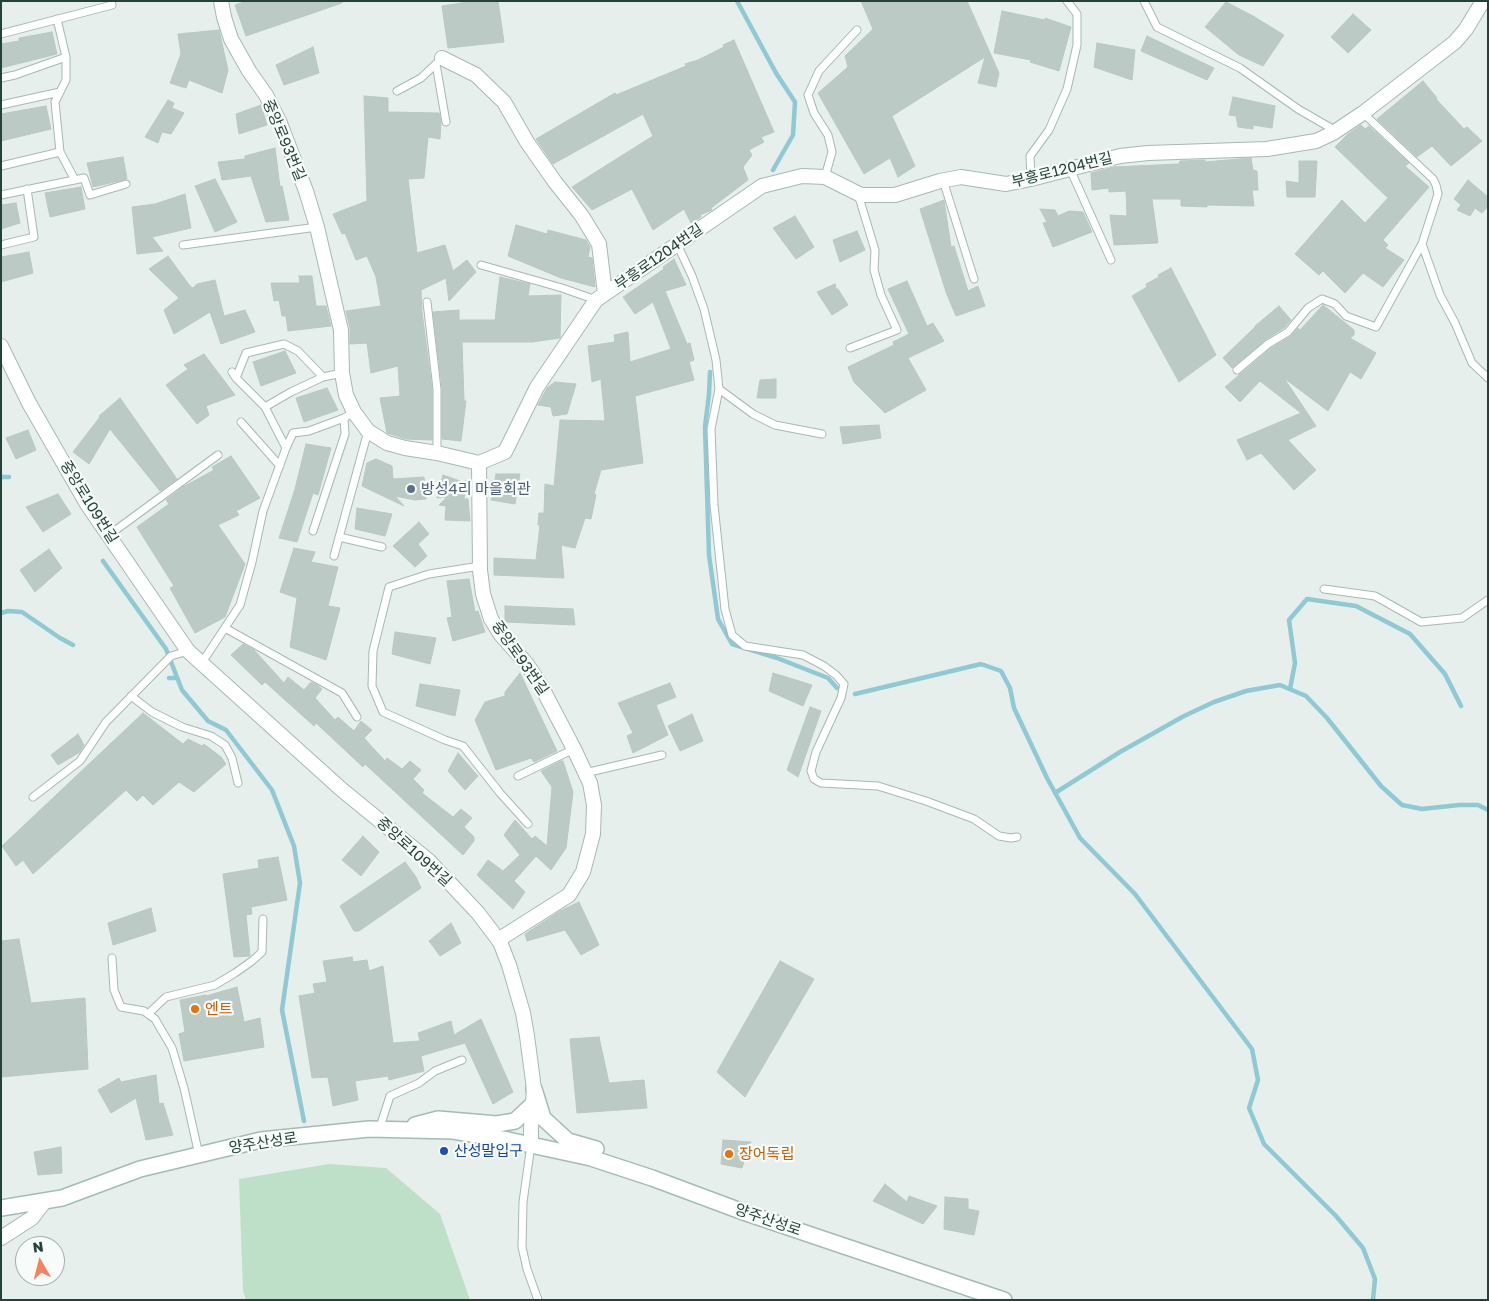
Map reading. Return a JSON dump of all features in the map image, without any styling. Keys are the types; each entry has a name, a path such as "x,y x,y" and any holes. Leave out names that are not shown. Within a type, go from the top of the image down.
{"street":[{"name":"중앙로93번길","path":"221,1 231,39 266,95 280,123 306,191 317,227 341,330 342,373 349,415 368,431 387,443 479,463 480,566 483,594 491,619 501,635 526,663 540,684 590,783 594,805 593,834 583,872 569,895 498,940"},
{"name":"부흥로1204번길","path":"479,463 505,452 537,387 601,297 762,186 802,176 825,177 858,194 895,195 943,180 961,178 1006,184 1031,180 1120,156 1148,153 1267,150 1316,141 1336,131 1363,113 1455,42 1466,29 1483,1"},
{"path":"439,61 476,75 504,102 527,142 554,182 582,216 599,244 601,297"},
{"name":"중앙로109번길","path":"1,346 34,412 87,504 188,651 341,789 429,861 478,913 498,940 509,965 523,1013 534,1096 531,1144"},
{"path":"397,1130 438,1119 498,1124 515,1121 534,1096"},
{"path":"534,1096 543,1118 568,1141 598,1150 636,1167 642,1175"},
{"name":"양주산성로","path":"1,1208 62,1198 140,1169 262,1140 369,1129 453,1131 531,1144 591,1158 1004,1300"},
{"path":"1,1238 32,1218 45,1201"}],"lane":[{"path":"1,34 112,5 111,1"},
{"path":"1031,180 1030,156 1049,130 1067,89 1077,45 1077,14 1067,1"},
{"path":"1144,1 1157,27 1240,68 1298,109 1336,131"},
{"path":"57,19 66,57 66,80 55,102 60,152 75,180"},
{"path":"825,177 832,152 828,135 814,113 808,95 818,71 857,30"},
{"path":"1,78 66,57"},
{"path":"397,92 421,78 439,61"},
{"path":"439,61 446,122"},
{"path":"1,104 60,92"},
{"path":"1237,370 1268,344 1288,332 1308,308 1322,299 1335,304 1346,316 1376,327 1422,244 1438,194 1436,185 1433,179 1363,113"},
{"path":"1,166 60,152"},
{"path":"1070,168 1110,260"},
{"path":"1,195 84,178 90,196 126,184"},
{"path":"943,180 974,279"},
{"path":"1,245 34,237 27,189"},
{"path":"850,348 897,330 881,295 876,278 874,270 875,250 858,194"},
{"path":"183,245 317,227"},
{"path":"677,244 692,276 704,309 716,360 719,389 711,430 714,504 725,609 732,635 745,646 803,655 824,666 844,684 841,698 816,752 811,771 814,779 827,784 878,786 974,819 999,836 1017,837"},
{"path":"1422,244 1440,296 1455,323 1472,363 1488,378"},
{"path":"481,265 601,297"},
{"path":"427,302 437,389 437,453"},
{"path":"286,448 264,407 234,375 246,353 284,344 298,350 323,377"},
{"path":"264,407 323,377 342,373"},
{"path":"719,389 753,414 775,425 822,434"},
{"path":"201,664 240,605 263,511 293,433 309,431 349,415"},
{"path":"313,531 345,434 349,415"},
{"path":"241,422 280,466"},
{"path":"334,556 368,431"},
{"path":"109,535 218,455"},
{"path":"339,537 382,547"},
{"path":"480,566 429,574 389,587 373,651 372,686 383,712 445,740 463,746 500,793 528,824"},
{"path":"1324,589 1375,596 1421,622 1462,618 1488,600"},
{"path":"225,628 342,693 357,717"},
{"path":"33,797 80,761 106,722 171,656 188,651"},
{"path":"131,696 152,712 182,728 211,736 225,745 232,758 238,783"},
{"path":"518,776 574,749"},
{"path":"584,773 662,755"},
{"path":"148,1014 166,997 215,985 235,973 262,952 263,919"},
{"path":"112,958 114,990 121,1007 144,1011 148,1014 154,1019 172,1048 184,1088 199,1155"},
{"path":"379,1130 390,1096 419,1083 435,1071 462,1060"},
{"path":"531,1144 523,1202 522,1247 527,1269 538,1300"}],"green space":[{"path":"329,1164 386,1168 440,1214 470,1300 246,1300 243,1291 239,1179"}],"building":[{"path":"247,1 342,1 342,3 246,36 235,5"},
{"path":"475,1 498,1 504,42 448,48 442,6"},
{"path":"861,1 967,1 999,73 996,87 978,83 985,57 892,116 915,166 898,177 890,158 864,174 818,93 848,67 845,56 873,29"},
{"path":"1226,2 1284,35 1263,66 1239,55 1205,27"},
{"path":"1002,11 1045,20 1045,18 1071,27 1059,71 1030,62 1031,60 994,53"},
{"path":"1353,14 1371,30 1348,53 1331,37"},
{"path":"219,30 228,70 222,93 189,80 186,88 170,83 181,54 178,34"},
{"path":"52,32 57,54 1,68 1,44 19,41 19,38"},
{"path":"1147,36 1214,68 1207,80 1141,51"},
{"path":"734,40 774,132 761,137 764,142 749,150 752,155 743,167 748,180 711,208 712,210 700,215 701,217 691,223 684,209 653,230 632,189 592,210 572,187 653,136 643,114 553,164 536,139 615,93 616,95 686,66 685,64 698,60"},
{"path":"1097,43 1135,50 1132,80 1094,67"},
{"path":"313,47 319,73 284,85 276,65"},
{"path":"1423,81 1436,99 1464,129 1467,127 1482,141 1451,166 1432,146 1417,157 1377,119"},
{"path":"364,96 388,98 388,112 439,113 441,122 440,139 428,137 424,178 408,179 417,253 445,245 453,271 467,260 476,272 449,301 446,278 421,290 432,389 432,440 406,439 387,433 380,398 400,396 398,366 371,373 367,343 350,344 350,328 346,311 381,306 376,277 367,256 356,260 345,233 342,234 333,214 367,201"},
{"path":"1233,97 1275,106 1272,128 1253,125 1253,129 1238,127 1236,116 1229,115"},
{"path":"168,100 174,103 172,108 184,113 171,134 162,132 158,143 145,137"},
{"path":"261,105 267,125 239,134 236,114"},
{"path":"46,106 51,129 1,141 1,114"},
{"path":"1361,125 1365,129 1369,126 1409,163 1405,166 1429,187 1383,240 1388,245 1385,248 1404,260 1383,287 1363,273 1345,293 1323,271 1319,275 1295,254 1342,200 1365,223 1388,198 1335,147 1348,134"},
{"path":"275,148 280,187 282,186 289,220 266,222 251,176 222,180 218,162 245,159 245,156"},
{"path":"123,157 127,179 93,187 87,163"},
{"path":"1251,158 1253,170 1257,171 1258,190 1252,190 1254,206 1181,206 1181,199 1152,199 1158,243 1114,245 1110,215 1127,216 1126,191 1109,192 1109,188 1092,190 1091,173 1113,167 1179,164 1180,161 1205,160 1205,162"},
{"path":"1299,161 1317,161 1315,197 1287,197 1286,181 1299,183"},
{"path":"215,179 237,222 215,232 195,186"},
{"path":"1468,180 1488,197 1488,206 1482,213 1475,208 1470,216 1457,210 1461,205 1454,199"},
{"path":"81,187 85,209 50,217 45,193"},
{"path":"185,194 191,228 152,237 163,251 137,254 132,207 155,204"},
{"path":"944,200 951,247 954,246 968,291 978,286 985,306 956,316 946,292 920,209"},
{"path":"16,203 20,223 1,229 1,205"},
{"path":"1040,209 1055,210 1058,216 1069,211 1083,212 1092,232 1053,247 1043,223 1047,222"},
{"path":"795,216 814,247 796,259 773,228"},
{"path":"516,225 547,234 548,230 586,240 590,247 588,257 592,258 595,287 561,278 508,256"},
{"path":"857,231 865,250 840,262 833,240"},
{"path":"29,252 33,273 1,282 1,257"},
{"path":"168,256 193,288 197,284 215,280 224,316 245,310 255,332 221,344 210,312 174,334 164,310 179,298 149,269"},
{"path":"674,259 686,285 665,291 687,344 690,343 694,360 689,362 694,380 635,396 643,463 601,470 594,494 596,495 591,519 585,518 575,548 561,545 564,578 494,575 494,558 536,560 540,525 538,525 539,513 544,513 545,484 554,486 560,420 605,421 601,379 592,382 588,346 615,342 614,335 628,332 630,362 671,349 653,302 635,314 623,297 664,269 663,267"},
{"path":"1171,268 1216,355 1179,382 1132,296 1147,287 1146,284 1159,277 1158,275"},
{"path":"299,276 312,276 316,306 326,306 331,326 288,331 286,316 282,316 279,300 274,301 271,283 300,283"},
{"path":"500,277 530,284 528,296 561,295 560,338 532,342 462,342 464,401 466,401 461,441 442,439 442,388 433,312 459,310 459,320 495,320"},
{"path":"907,281 927,326 933,323 944,341 908,358 926,390 885,413 854,382 848,367 894,345 893,342 909,334 888,289"},
{"path":"835,284 836,289 838,289 848,305 832,315 817,292"},
{"path":"1323,305 1354,330 1354,335 1350,338 1376,353 1361,379 1350,372 1328,411 1284,378 1316,426 1288,440 1316,470 1294,490 1261,453 1247,460 1237,440 1301,413 1260,381 1240,402 1225,387 1271,348 1291,336 1298,328 1300,330"},
{"path":"1279,306 1291,320 1284,328 1265,340 1232,368 1223,358 1255,326"},
{"path":"285,351 296,373 261,386 253,362"},
{"path":"204,354 235,395 206,406 209,415 197,424 166,385 188,369 184,365"},
{"path":"776,379 776,398 757,398 760,380"},
{"path":"555,382 576,384 567,414 553,416 551,407 538,405 547,388"},
{"path":"327,388 338,410 304,422 296,398"},
{"path":"120,398 177,479 160,491 110,429 89,464 73,452 99,416"},
{"path":"879,425 881,438 843,444 840,427"},
{"path":"28,430 36,450 16,459 6,438"},
{"path":"306,444 331,448 318,495 313,493 297,542 279,538 295,489"},
{"path":"231,456 260,498 236,511 239,515 218,525 245,564 225,617 195,633 170,588 174,586 137,527 169,504 166,500 183,487 214,470 212,467"},
{"path":"376,459 392,466 393,479 424,477 426,499 415,500 395,496 404,506 362,486 367,463"},
{"path":"496,474 520,474 515,504 491,500"},
{"path":"443,475 463,482 466,480 464,499 468,499 470,521 445,520 446,506 439,505 447,497 437,498"},
{"path":"58,494 71,514 43,532 26,507"},
{"path":"357,508 392,514 385,536 355,529"},
{"path":"419,522 429,534 418,544 427,556 415,567 393,546"},
{"path":"294,548 315,552 311,562 338,567 328,606 340,608 326,660 290,647 297,598 280,592"},
{"path":"49,549 62,568 35,592 20,570"},
{"path":"469,579 475,612 478,611 485,632 453,641 447,618 452,617 447,581"},
{"path":"505,606 573,609 575,625 505,622"},
{"path":"395,632 436,638 430,664 392,654"},
{"path":"243,644 254,650 284,683 288,677 304,690 311,682 317,685 322,689 315,698 335,720 338,717 354,731 361,721 372,730 364,738 385,761 387,758 402,769 410,761 421,770 413,779 424,790 422,793 453,817 461,809 472,818 464,827 474,837 474,841 463,855 365,764 363,767 316,723 314,726 265,682 262,685 231,655"},
{"path":"520,673 557,751 534,762 531,758 496,770 475,720 485,702 505,696 505,692"},
{"path":"773,673 812,685 803,706 769,691"},
{"path":"670,683 676,697 656,705 668,735 633,753 627,736 633,733 618,703"},
{"path":"420,684 460,690 455,716 416,706"},
{"path":"810,707 821,711 798,777 787,770"},
{"path":"143,713 183,744 188,739 202,746 204,744 221,757 226,764 194,792 179,782 153,805 143,795 137,801 126,790 33,874 23,860 16,866 2,846"},
{"path":"692,714 703,741 680,751 668,726"},
{"path":"78,734 84,745 80,752 58,765 51,755"},
{"path":"458,753 478,776 465,790 448,771"},
{"path":"563,761 573,792 566,848 551,870 536,856 514,881 525,892 513,909 477,875 488,860 503,871 520,855 504,835 515,820 532,839 535,836 547,846 552,787 541,771"},
{"path":"363,836 379,852 361,876 342,860"},
{"path":"278,857 287,900 251,907 252,914 246,915 250,956 234,957 223,874 259,868 258,860"},
{"path":"405,862 416,877 421,888 359,931 354,931 340,906"},
{"path":"579,902 599,945 581,955 565,930 527,941 525,934 560,911"},
{"path":"151,908 156,931 113,945 108,923"},
{"path":"451,923 461,943 440,956 429,941"},
{"path":"19,939 31,1003 85,998 88,1069 1,1077 1,941"},
{"path":"352,957 353,962 367,960 369,971 383,966 393,1043 420,1041 418,1033 451,1021 454,1035 481,1019 513,1092 493,1104 465,1043 421,1056 424,1071 389,1080 388,1076 355,1081 358,1100 333,1106 328,1077 312,1078 299,996 315,993 313,984 327,982 323,961"},
{"path":"780,961 814,979 745,1097 717,1072"},
{"path":"237,987 244,1022 260,1018 264,1047 184,1061 179,1034 185,1032 180,1000 206,996"},
{"path":"599,1037 609,1083 644,1080 647,1108 577,1113 570,1039"},
{"path":"156,1075 159,1104 163,1103 173,1135 146,1140 136,1098 111,1113 98,1090 119,1078 121,1082"},
{"path":"723,1140 751,1142 742,1168 721,1164"},
{"path":"61,1147 62,1173 38,1175 34,1152"},
{"path":"885,1184 907,1202 909,1196 937,1206 923,1224 873,1201"},
{"path":"945,1197 968,1199 968,1209 979,1211 974,1235 944,1229"}],"waterway":[{"path":"737,1 776,73 795,102 793,135 773,170"},
{"path":"710,372 705,427 709,555 718,619 732,644 777,658 828,678 837,688"},
{"path":"1,477 9,477"},
{"path":"103,561 166,649 182,690 208,721 226,730 272,790 294,846 300,883 282,1010 304,1121"},
{"path":"1290,689 1295,663 1289,620 1307,599 1356,606 1410,634 1445,674 1461,706"},
{"path":"1,613 8,611 22,612 73,645"},
{"path":"855,694 981,664 1001,671 1010,688 1014,708 1047,778 1080,838 1135,894 1252,1049 1258,1080 1249,1108 1264,1144 1336,1216 1363,1248 1375,1279 1373,1300"},
{"path":"169,678 177,678"},
{"path":"1055,793 1120,752 1184,716 1214,702 1246,691 1280,685 1306,696 1327,718 1381,786 1402,805 1422,809 1478,805 1488,810"}],"place":[{"name":"방성4리 마을회관","path":"411,489"},
{"name":"엔트","path":"195,1009"},
{"name":"산성말입구","path":"444,1151"},
{"name":"장어독립","path":"729,1154"}]}
